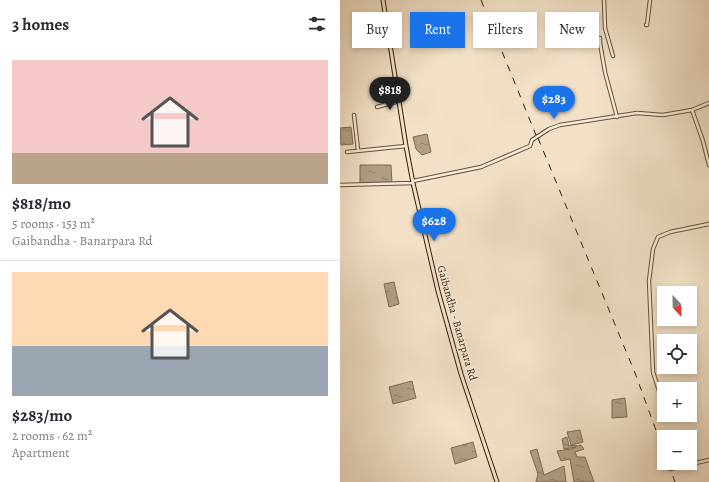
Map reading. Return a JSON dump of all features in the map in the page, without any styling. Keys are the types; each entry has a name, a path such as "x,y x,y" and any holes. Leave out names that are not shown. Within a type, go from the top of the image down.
{"main road":[{"name":"Gaibandha - Banarpara Rd","path":"383,0 406,146 438,291 454,355 497,482"}],"street":[{"path":"604,0 605,28 613,56"},
{"path":"646,25 650,0"},
{"path":"600,38 605,72 617,116"},
{"path":"377,107 399,101"},
{"path":"340,185 413,182 481,167 530,146 532,140 560,125 637,113 663,114 692,110 709,103"},
{"path":"692,110 703,141 709,165"},
{"path":"354,115 358,150"},
{"path":"347,152 406,146"},
{"path":"657,384 653,372 649,281 653,249 658,237 670,232 709,224"},
{"path":"474,429 478,428"},
{"path":"697,463 709,460"}],"water":[{"path":"351,127 353,144 341,145 340,128"},
{"path":"427,134 431,152 422,155 416,149 413,137"},
{"path":"360,165 391,165 392,184 360,184"},
{"path":"394,282 399,304 389,307 384,284"},
{"path":"412,381 416,398 393,404 389,387"},
{"path":"625,398 627,417 612,418 612,400"},
{"path":"580,430 583,442 571,445 567,432"},
{"path":"567,437 569,446 581,445 584,449 575,452 577,457 585,457 594,482 574,482 570,459 561,461 557,451 576,447 564,449 562,439"},
{"path":"473,442 477,457 455,464 451,448"},
{"path":"537,449 544,475 564,466 566,482 536,482 538,474 530,451"}],"railway":[{"path":"481,0 536,135"},
{"path":"538,138 635,373 657,433"},
{"path":"671,470 675,482"}]}
